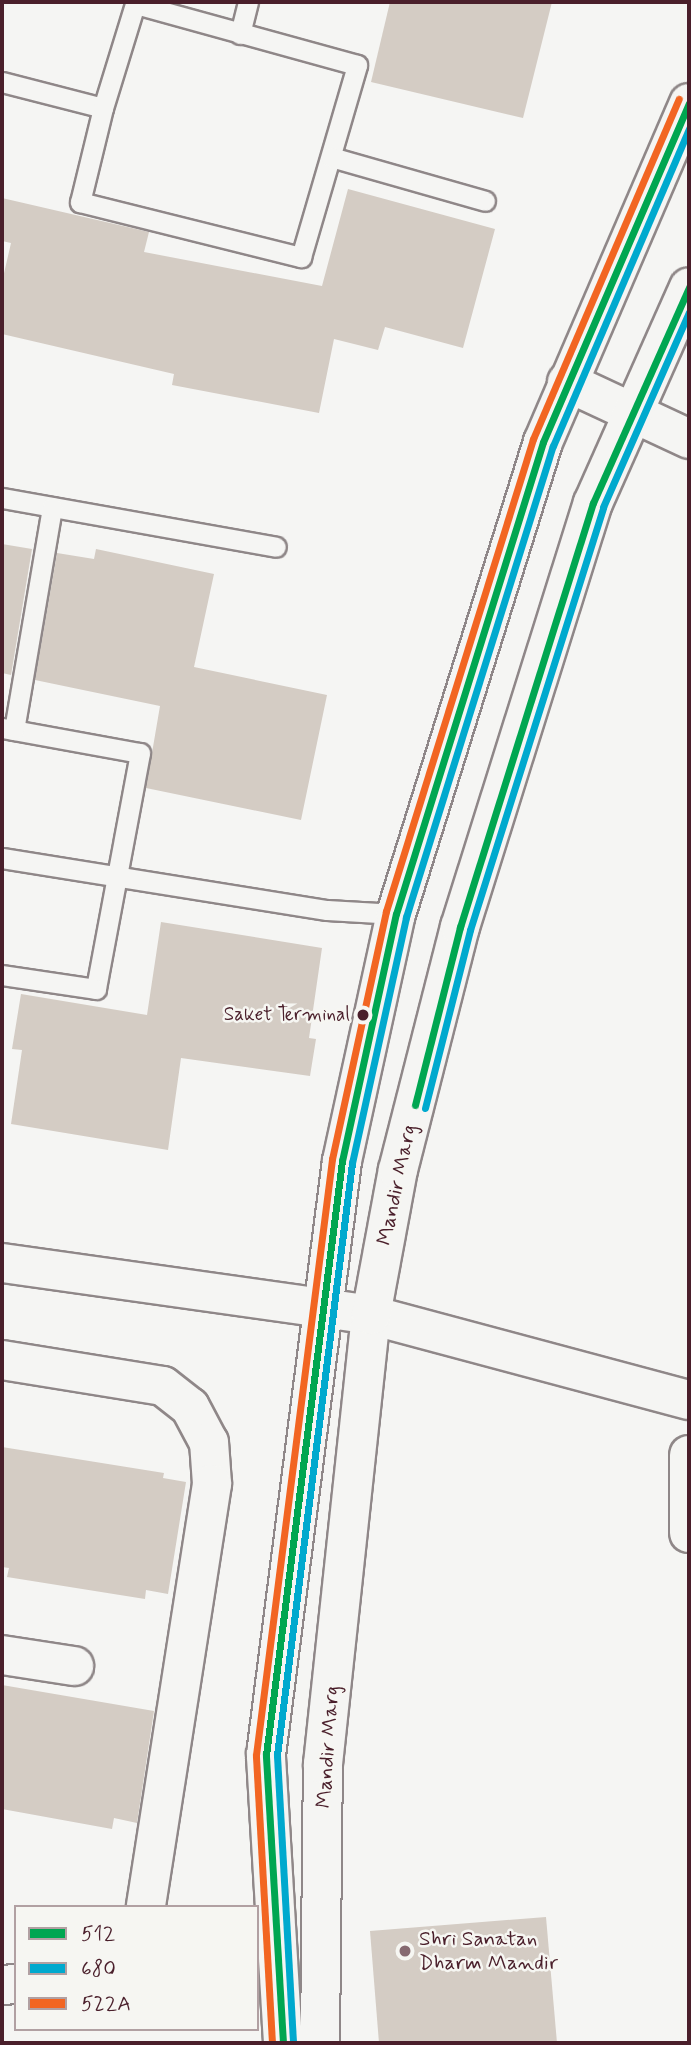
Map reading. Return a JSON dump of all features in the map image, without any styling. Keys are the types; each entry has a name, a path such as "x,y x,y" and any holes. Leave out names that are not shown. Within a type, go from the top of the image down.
{"main road":[{"path":"283,2043 266,1755 342,1161 396,914 543,442 689,103"},
{"name":"Mandir Marg","path":"320,2043 323,1764 371,1315 398,1170 460,927 593,503 631,411 689,287"},
{"path":"567,382 689,439"},
{"path":"2,1262 371,1315 689,1400"},
{"path":"2,1360 163,1386 190,1407 209,1442 212,1484 146,1905"},
{"path":"689,1455 689,1533"},
{"path":"2,1654 74,1666"}],"lane":[{"path":"240,34 248,2"},
{"path":"135,4 240,34 357,65 301,257 80,202 103,108 135,4"},
{"path":"2,82 103,108"},
{"path":"331,157 485,201"},
{"path":"2,498 276,547"},
{"path":"2,975 96,989 140,753 8,729 52,507"},
{"path":"2,858 327,910 396,914"}],"building":[{"path":"390,2 552,2 523,118 371,82"},
{"path":"348,189 495,229 463,348 385,327 378,350 334,339 319,413 172,385 174,374 2,334 2,282 11,243 2,241 2,198 149,232 144,252 322,286"},
{"path":"2,544 32,549 11,675 2,673"},
{"path":"96,549 214,574 194,667 327,695 301,820 146,788 160,706 35,680 57,553 94,559"},
{"path":"161,922 322,948 309,1038 316,1039 310,1076 181,1058 168,1150 11,1124 22,1050 12,1049 21,994 147,1015"},
{"path":"2,1447 164,1473 163,1478 186,1482 168,1594 146,1590 145,1599 7,1577 9,1568 2,1567"},
{"path":"2,1685 154,1711 137,1823 114,1818 112,1829 2,1809"},
{"path":"546,1917 557,2043 379,2043 370,1931"}],"transit line":[{"name":"522A","path":"272,2043 256,1755 332,1159 386,911 533,439 679,99"},
{"name":"512","path":"283,2043 266,1755 342,1161 396,914 543,442 689,103"},
{"name":"680","path":"293,2042 277,1755 352,1163 406,917 553,446 689,129"},
{"name":"512","path":"415,1105 460,927 593,503 689,287"},
{"name":"680","path":"425,1108 470,930 603,507 689,312"}],"place":[{"name":"Saket Terminal","path":"363,1015"},
{"name":"Shri Sanatan Dharm Mandir","path":"405,1951"}]}
